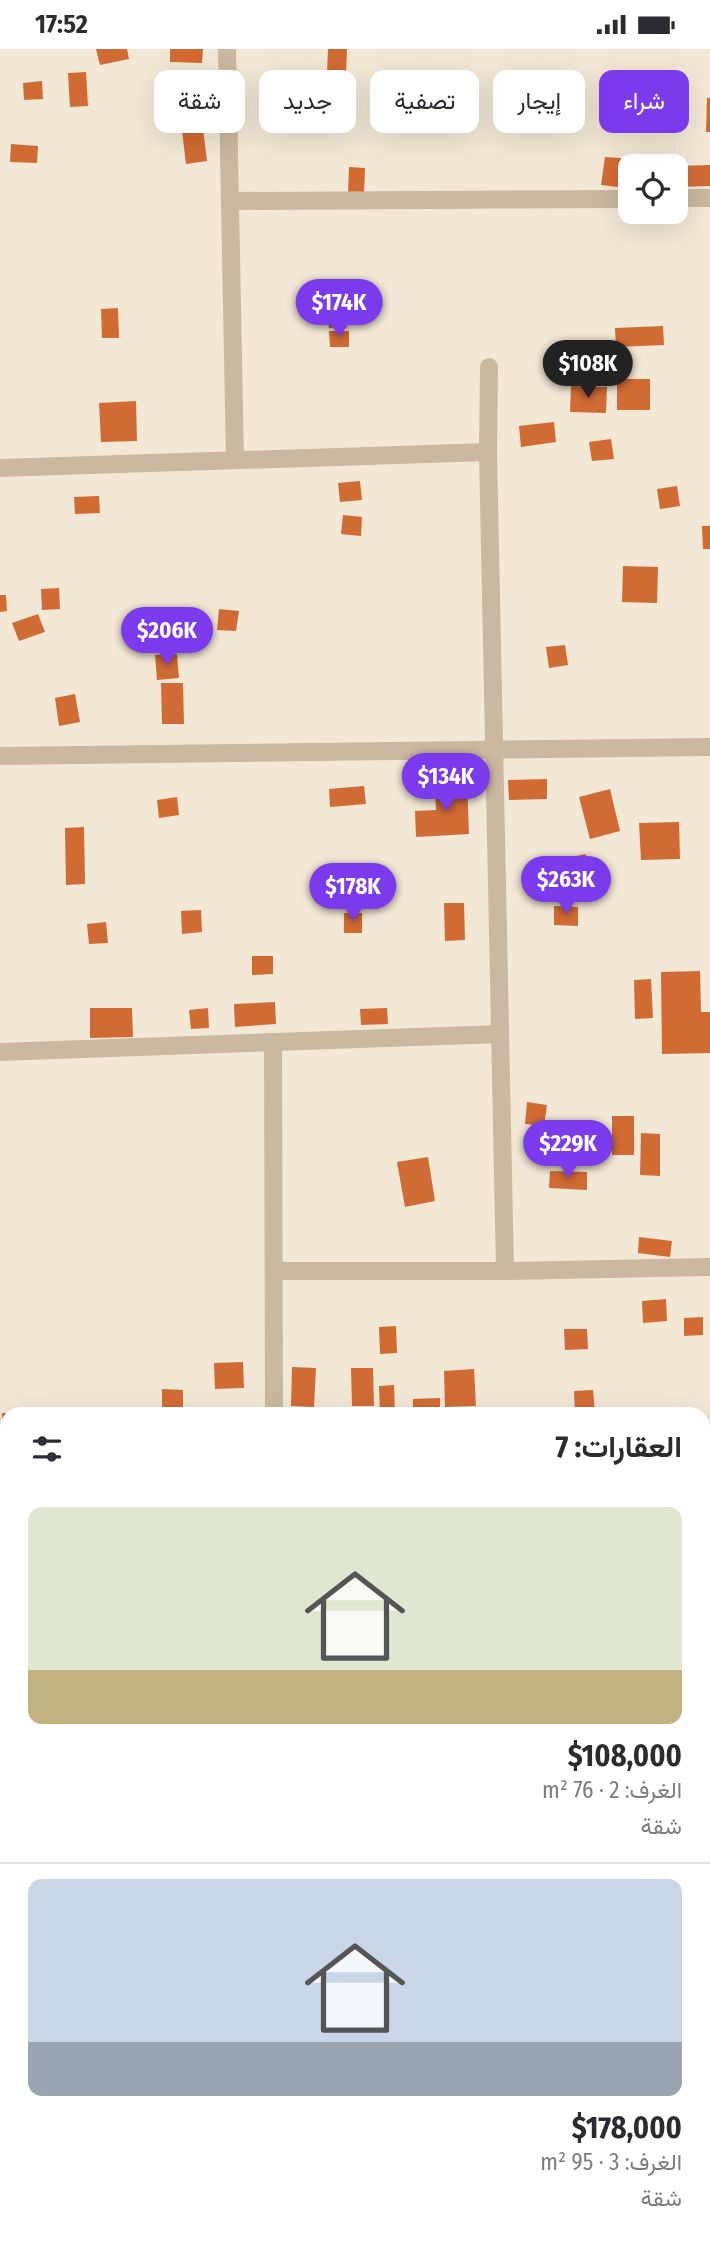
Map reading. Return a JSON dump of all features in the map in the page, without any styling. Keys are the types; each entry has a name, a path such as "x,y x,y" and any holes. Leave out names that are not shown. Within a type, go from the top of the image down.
{"street":[{"path":"227,49 235,460"},
{"path":"688,198 710,198"},
{"path":"230,201 618,199"},
{"path":"489,367 488,452 505,1271"},
{"path":"0,468 488,452"},
{"path":"0,757 710,747"},
{"path":"0,1052 500,1034"},
{"path":"273,1042 274,1407"},
{"path":"274,1271 505,1271 710,1267"}],"building":[{"path":"96,49 127,49 129,59 100,65"},
{"path":"170,49 203,49 202,63 170,62"},
{"path":"328,49 347,49 346,70 327,70"},
{"path":"86,72 88,106 70,107 68,73"},
{"path":"42,81 43,99 24,100 23,83"},
{"path":"707,98 710,98 710,132 706,132"},
{"path":"182,133 204,133 207,161 186,164"},
{"path":"11,144 38,146 37,163 10,162"},
{"path":"605,157 618,158 618,187 601,185"},
{"path":"710,165 710,186 688,187 688,166"},
{"path":"349,167 365,168 364,195 348,194"},
{"path":"118,308 119,338 102,338 101,309"},
{"path":"346,308 347,327 329,328 327,309"},
{"path":"663,326 664,345 616,347 615,328"},
{"path":"329,331 349,331 349,347 330,347"},
{"path":"617,379 650,379 650,410 617,410"},
{"path":"571,386 607,387 606,413 570,412"},
{"path":"136,401 137,441 101,442 99,403"},
{"path":"554,422 556,442 521,447 519,426"},
{"path":"611,439 614,459 592,461 589,442"},
{"path":"360,481 362,500 340,502 338,483"},
{"path":"677,486 680,506 660,509 657,489"},
{"path":"99,496 100,513 75,514 74,497"},
{"path":"343,515 362,517 361,536 341,534"},
{"path":"702,526 710,526 710,549 703,549"},
{"path":"623,566 658,567 657,603 622,602"},
{"path":"59,588 60,609 42,610 41,589"},
{"path":"0,595 6,595 7,611 0,612"},
{"path":"219,609 239,611 236,631 217,630"},
{"path":"193,611 199,649 181,652 175,614"},
{"path":"38,614 45,632 19,641 12,623"},
{"path":"163,621 166,642 144,645 140,626"},
{"path":"565,645 568,665 549,668 546,647"},
{"path":"177,654 179,678 157,680 155,655"},
{"path":"161,683 183,683 184,724 162,724"},
{"path":"75,694 80,722 59,726 55,698"},
{"path":"547,779 547,799 509,800 508,780"},
{"path":"467,782 469,834 416,837 415,811 436,810 435,784"},
{"path":"364,786 366,804 330,807 329,789"},
{"path":"610,789 620,831 590,839 579,797"},
{"path":"177,797 179,815 159,818 157,800"},
{"path":"679,822 680,859 641,860 639,823"},
{"path":"84,827 85,884 66,885 65,828"},
{"path":"586,854 590,872 565,877 561,859"},
{"path":"346,868 365,868 364,900 346,899"},
{"path":"444,903 464,903 465,940 445,941"},
{"path":"554,906 578,907 578,926 554,925"},
{"path":"201,910 202,932 182,934 181,911"},
{"path":"344,913 362,913 362,933 344,933"},
{"path":"106,922 108,943 89,944 87,924"},
{"path":"252,956 273,956 273,974 252,975"},
{"path":"700,971 701,1012 710,1012 710,1053 662,1054 661,972"},
{"path":"651,979 653,1018 635,1019 634,980"},
{"path":"275,1002 276,1024 235,1027 234,1004"},
{"path":"90,1008 132,1008 133,1037 90,1038"},
{"path":"208,1008 209,1028 191,1029 189,1010"},
{"path":"387,1008 388,1024 361,1025 360,1009"},
{"path":"527,1102 547,1105 544,1126 525,1124"},
{"path":"612,1116 634,1116 634,1155 612,1155"},
{"path":"641,1133 660,1134 660,1176 640,1175"},
{"path":"428,1157 435,1201 405,1207 397,1162"},
{"path":"550,1171 587,1172 587,1190 549,1188"},
{"path":"639,1237 672,1241 670,1257 638,1253"},
{"path":"666,1299 667,1321 643,1323 642,1301"},
{"path":"703,1317 703,1335 684,1336 684,1318"},
{"path":"396,1326 397,1353 380,1354 379,1327"},
{"path":"564,1329 587,1329 588,1349 565,1350"},
{"path":"243,1362 244,1388 215,1389 214,1363"},
{"path":"292,1367 316,1368 314,1407 291,1406"},
{"path":"351,1368 373,1368 374,1406 352,1406"},
{"path":"474,1369 476,1406 445,1407 444,1371"},
{"path":"394,1385 395,1407 380,1407 379,1386"},
{"path":"162,1389 183,1390 183,1407 162,1407"},
{"path":"593,1390 594,1407 575,1407 574,1391"},
{"path":"440,1398 440,1407 413,1407 413,1399"}]}
